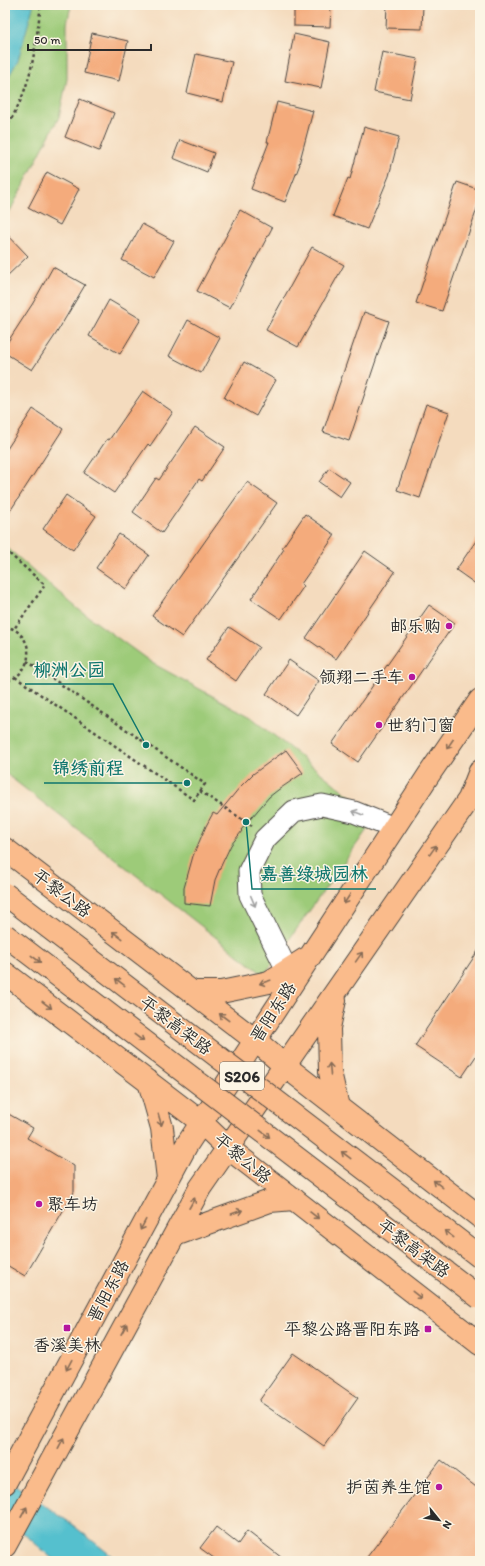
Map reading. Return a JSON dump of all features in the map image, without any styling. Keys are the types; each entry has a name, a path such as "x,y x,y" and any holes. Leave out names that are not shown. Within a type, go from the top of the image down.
{"main road":[{"name":"晋阳东路","path":"5,1483 186,1146 394,828 480,700"},
{"name":"晋阳东路","path":"5,1546 200,1188 469,799 480,772"},
{"name":"平黎公路","path":"5,850 255,1040 285,1066 480,1217"},
{"name":"平黎高架路","path":"5,894 480,1258"},
{"name":"平黎高架路","path":"5,935 480,1298"},
{"path":"192,992 221,992 268,982 311,955"},
{"name":"平黎公路","path":"5,973 202,1122 228,1148 480,1344"},
{"path":"337,990 329,1028 330,1072 338,1107"},
{"path":"149,1082 162,1128 168,1178"},
{"path":"175,1235 270,1201 294,1199"}],"lane":[{"path":"286,970 250,895 249,871 265,839 294,811 322,805 354,812 394,828"}],"path":[{"path":"5,129 24,95 33,65 41,5"},
{"path":"5,550 45,585 14,629"},
{"path":"5,626 14,629 21,634 28,651 24,669 15,677 5,681"},
{"path":"15,677 194,800 205,784 27,661"},
{"path":"200,791 268,836"}],"green space":[{"path":"5,5 71,5 67,24 67,79 59,117 10,211 5,214"},
{"path":"5,546 78,609 152,663 251,717 376,817 264,975 5,773"}],"water":[{"path":"5,5 33,5 33,7 18,60 5,83"},
{"path":"5,1478 69,1522 118,1561 55,1561 5,1517"}],"building":[{"path":"294,5 331,5 330,27 294,26"},
{"path":"387,5 423,5 422,29 386,28"},
{"path":"92,33 128,41 119,81 84,73"},
{"path":"294,34 330,42 321,88 285,81"},
{"path":"382,52 418,59 410,99 374,92"},
{"path":"196,54 232,62 223,102 187,93"},
{"path":"80,99 114,113 99,151 65,137"},
{"path":"277,102 313,111 300,164 285,202 251,189 269,142 267,142"},
{"path":"364,127 399,137 389,176 367,229 333,216 348,178 350,179"},
{"path":"180,140 214,153 207,172 173,158"},
{"path":"47,172 79,189 60,225 28,208"},
{"path":"457,182 480,190 480,200 442,311 416,303"},
{"path":"240,210 272,228 230,308 197,291"},
{"path":"142,224 174,241 154,277 122,260"},
{"path":"5,232 28,256 5,278"},
{"path":"312,247 344,265 298,347 266,330"},
{"path":"53,267 85,285 56,334 32,370 5,353 5,346 33,303"},
{"path":"109,300 141,319 120,354 89,336"},
{"path":"364,312 389,321 349,441 323,432"},
{"path":"188,320 220,338 201,373 169,356"},
{"path":"244,362 276,380 256,416 224,398"},
{"path":"143,391 173,412 150,446 148,444 114,493 84,473"},
{"path":"426,404 449,412 420,498 397,490"},
{"path":"33,409 63,429 5,519 5,452"},
{"path":"195,427 225,447 202,481 199,479 162,533 133,512 156,478 159,480"},
{"path":"329,468 350,482 340,497 319,482"},
{"path":"247,482 277,503 182,637 152,616"},
{"path":"66,495 96,516 73,550 43,529"},
{"path":"305,514 335,535 301,584 304,586 281,619 251,599"},
{"path":"119,534 149,555 126,589 96,568"},
{"path":"480,535 480,587 456,570"},
{"path":"365,551 395,572 336,659 306,638"},
{"path":"429,605 455,623 358,762 332,744"},
{"path":"229,627 259,647 236,681 206,660"},
{"path":"289,660 319,681 296,715 266,694"},
{"path":"286,750 303,773 269,797 241,830 242,831 231,845 215,880 210,906 184,903 184,888 193,856 213,813 217,815 253,774"},
{"path":"480,948 480,1050 462,1077 415,1046"},
{"name":"聚车坊","path":"5,1112 33,1128 27,1138 74,1166 74,1192 25,1276 5,1264"},
{"path":"293,1353 358,1398 324,1446 259,1401"},
{"path":"441,1460 480,1490 480,1561 364,1561"},
{"path":"216,1527 238,1544 247,1531 286,1561 218,1561 200,1548"}],"place":[{"name":"邮乐购","path":"449,626"},
{"name":"领翔二手车","path":"412,677"},
{"name":"世豹门窗","path":"379,725"},
{"name":"柳洲公园","path":"146,745"},
{"name":"锦绣前程","path":"187,783"},
{"name":"嘉善绿城园林","path":"246,822"},
{"name":"聚车坊","path":"39,1204"},
{"name":"香溪美林","path":"67,1328"},
{"name":"平黎公路晋阳东路","path":"428,1329"},
{"name":"护茵养生馆","path":"439,1487"}]}
